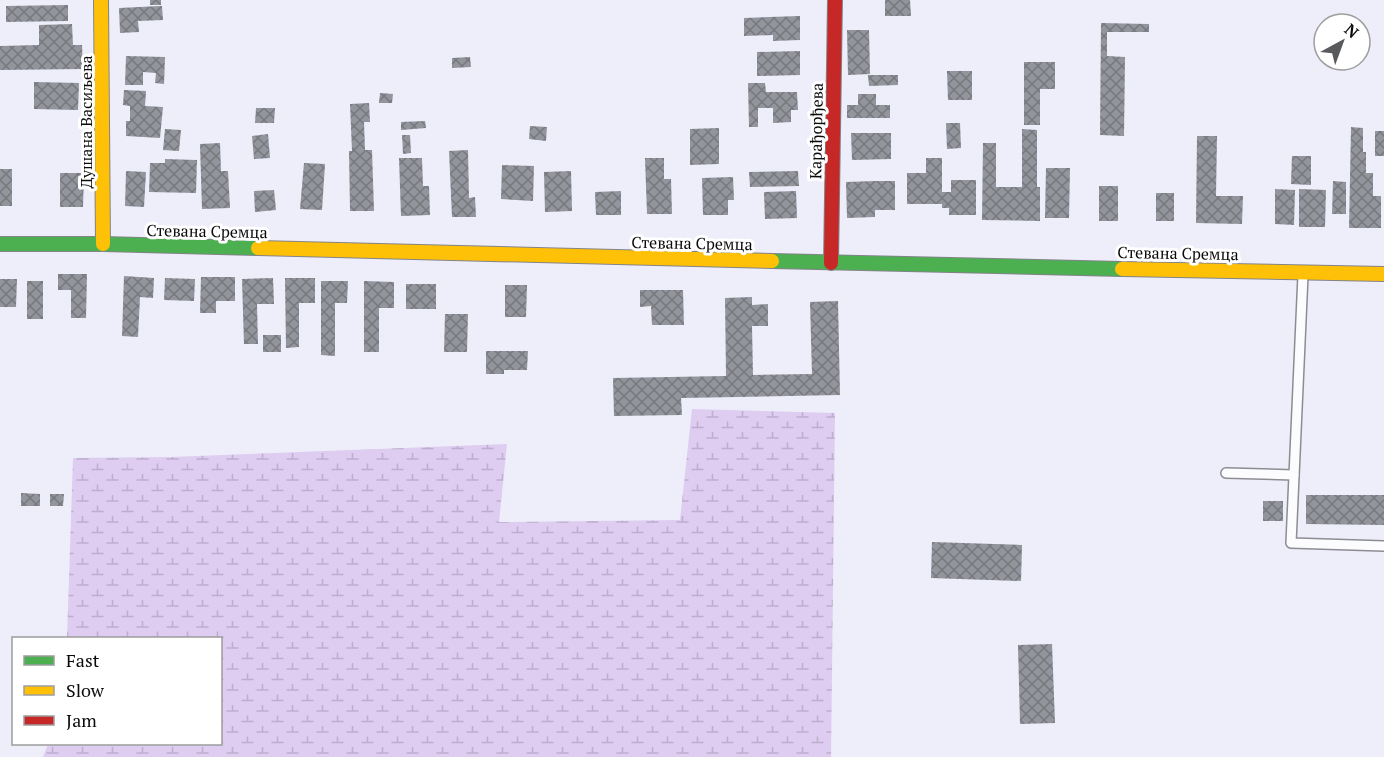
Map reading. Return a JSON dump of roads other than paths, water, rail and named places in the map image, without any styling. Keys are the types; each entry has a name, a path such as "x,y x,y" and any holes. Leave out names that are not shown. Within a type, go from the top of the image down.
{"main road":[{"name":"Душана Васиљева","path":"101,0 103,244"},
{"name":"Карађорђева","path":"831,263 835,0"},
{"name":"Стевана Сремца","path":"0,244 103,244 831,263 1384,274"}],"lane":[{"path":"1303,272 1291,543 1384,546"},
{"path":"1226,473 1294,475"}]}
